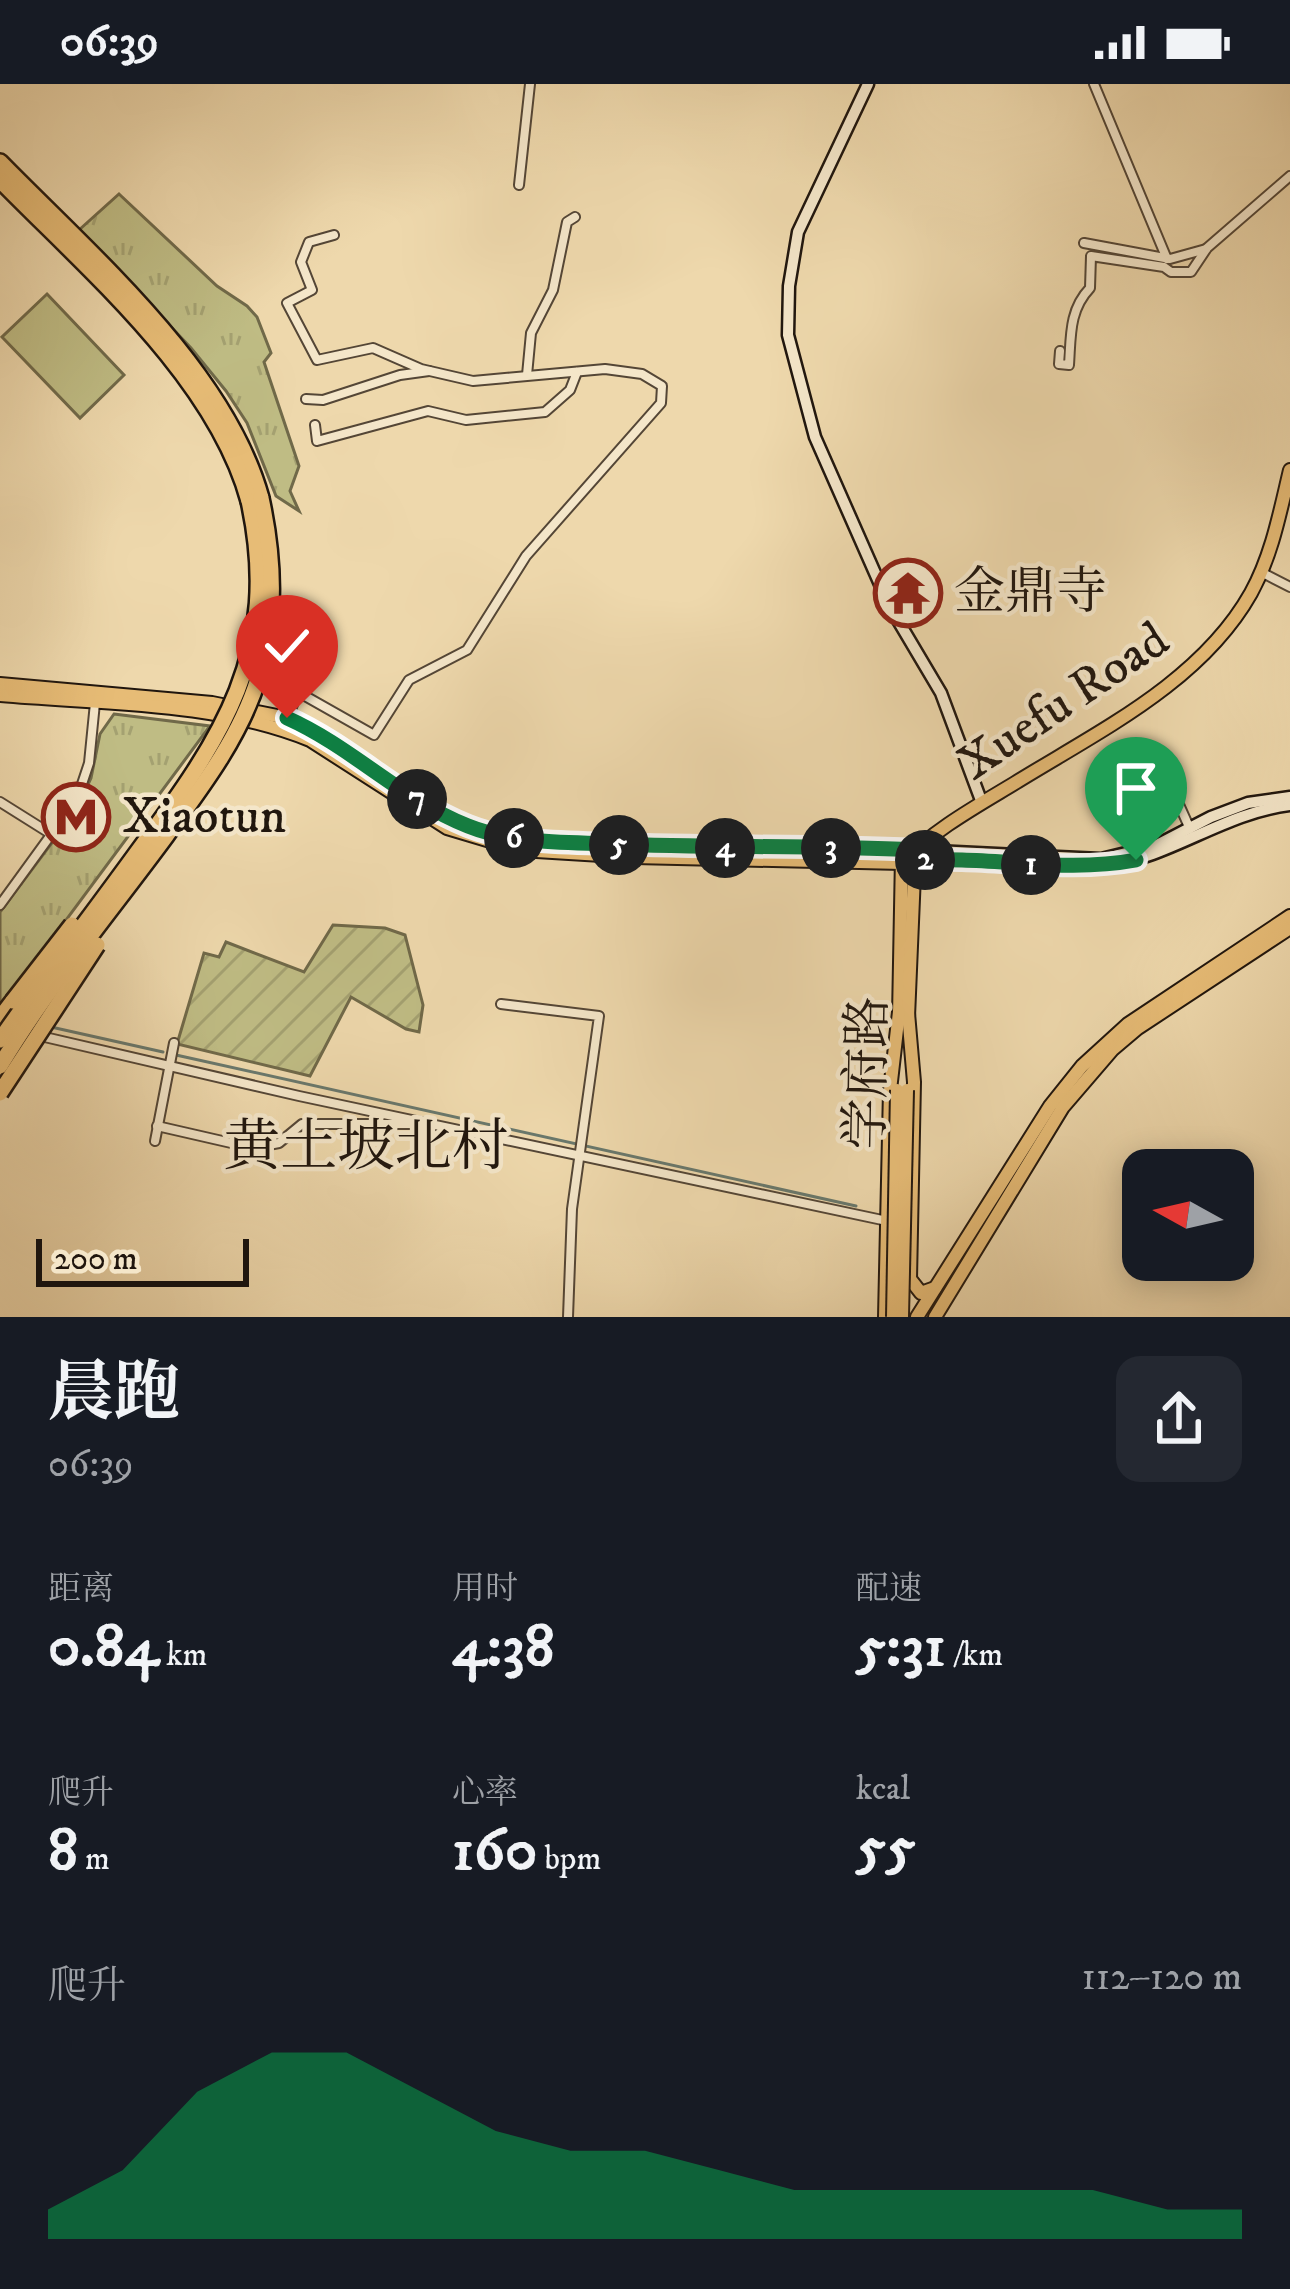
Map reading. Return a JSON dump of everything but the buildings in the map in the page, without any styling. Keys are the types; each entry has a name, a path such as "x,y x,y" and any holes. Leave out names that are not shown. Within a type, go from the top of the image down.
{"highway":[{"path":"0,162 105,269 207,385 244,446 272,583 265,654 250,702 0,1093"},
{"path":"0,180 96,278 197,393 225,436 255,499"},
{"path":"0,1018 204,772"},
{"path":"0,1040 204,772"},
{"path":"3,1066 204,772"}],"main road":[{"path":"868,84 798,232 789,286 788,335 814,437 890,607 941,693 980,800"},
{"name":"Xuefu Road","path":"908,856 980,800 1174,680 1228,629 1261,572 1290,470"},
{"path":"0,684 287,718 348,751 434,810 496,835 540,842 1103,866 1154,855 1214,824 1290,801"},
{"path":"0,695 225,711"},
{"path":"0,1030 184,778 225,711"},
{"path":"250,716 310,740 423,814 494,845 539,853 1101,859 1155,846 1248,803 1290,801"},
{"path":"3,1066 214,779 250,716"},
{"name":"学府路","path":"902,1317 908,856"},
{"path":"917,1317 1050,1106 1082,1066 1127,1024 1290,916"},
{"path":"935,1317 1063,1107 1088,1076 1138,1028 1290,928"},
{"path":"904,1012 914,1075 911,1282 916,1292 927,1293 936,1287"},
{"name":"学府路","path":"889,1317 890,1082 904,1012"},
{"name":"学府路","path":"889,1317 902,1090"},
{"path":"886,1263 899,1271 910,1263"}],"street":[{"path":"519,185 530,84"},
{"path":"1094,84 1166,259"},
{"path":"1060,351 1059,364 1069,365 1075,308 1090,288 1091,256 1183,274 1196,268 1207,248 1290,176"},
{"path":"526,375 531,333 553,290 567,222 575,218"},
{"path":"287,718 298,692 374,735 410,680 467,650 526,556 662,404 665,395 662,386 642,374 605,369 484,382 430,370 373,348 316,360 287,303 311,290 301,262 309,242 334,236"},
{"path":"1084,243 1166,259 1207,248"},
{"path":"307,399 323,400 430,370"},
{"path":"315,424 317,441 428,411 466,420 545,412 570,390 577,371"},
{"path":"1261,572 1290,587"},
{"path":"0,904 77,800 95,703"},
{"path":"1160,762 1190,829"},
{"path":"0,802 51,834"},
{"path":"501,1004 599,1016 572,1209 568,1317"},
{"path":"28,1033 365,1109 581,1150 887,1221"},
{"path":"155,1141 173,1043"},
{"path":"364,1125 365,1109"},
{"path":"158,1126 254,1148 279,1143 302,1124 431,1124"}],"green space":[{"path":"119,194 257,317 271,353 264,362 299,466 290,491 299,511 276,496 247,423 226,391 79,230"},
{"path":"47,294 124,375 80,418 2,337"},
{"path":"114,714 210,726 0,1009 0,912 75,812 91,778 100,734"},
{"path":"333,925 385,928 405,935 423,1005 419,1032 351,997 310,1076 177,1044 204,953 219,957 226,942 304,972"}],"waterway":[{"path":"51,1027 163,1052"},
{"path":"176,1055 856,1206"}],"place":[{"name":"金鼎寺","path":"908,593"},
{"name":"Xiaotun","path":"76,817"}],"district":[{"name":"黄土坡北村","path":"366,1148"}],"route":[{"path":"287,718 348,751 434,810 496,835 540,842 698,848 915,850 914,861 1073,868 1136,860"}]}
